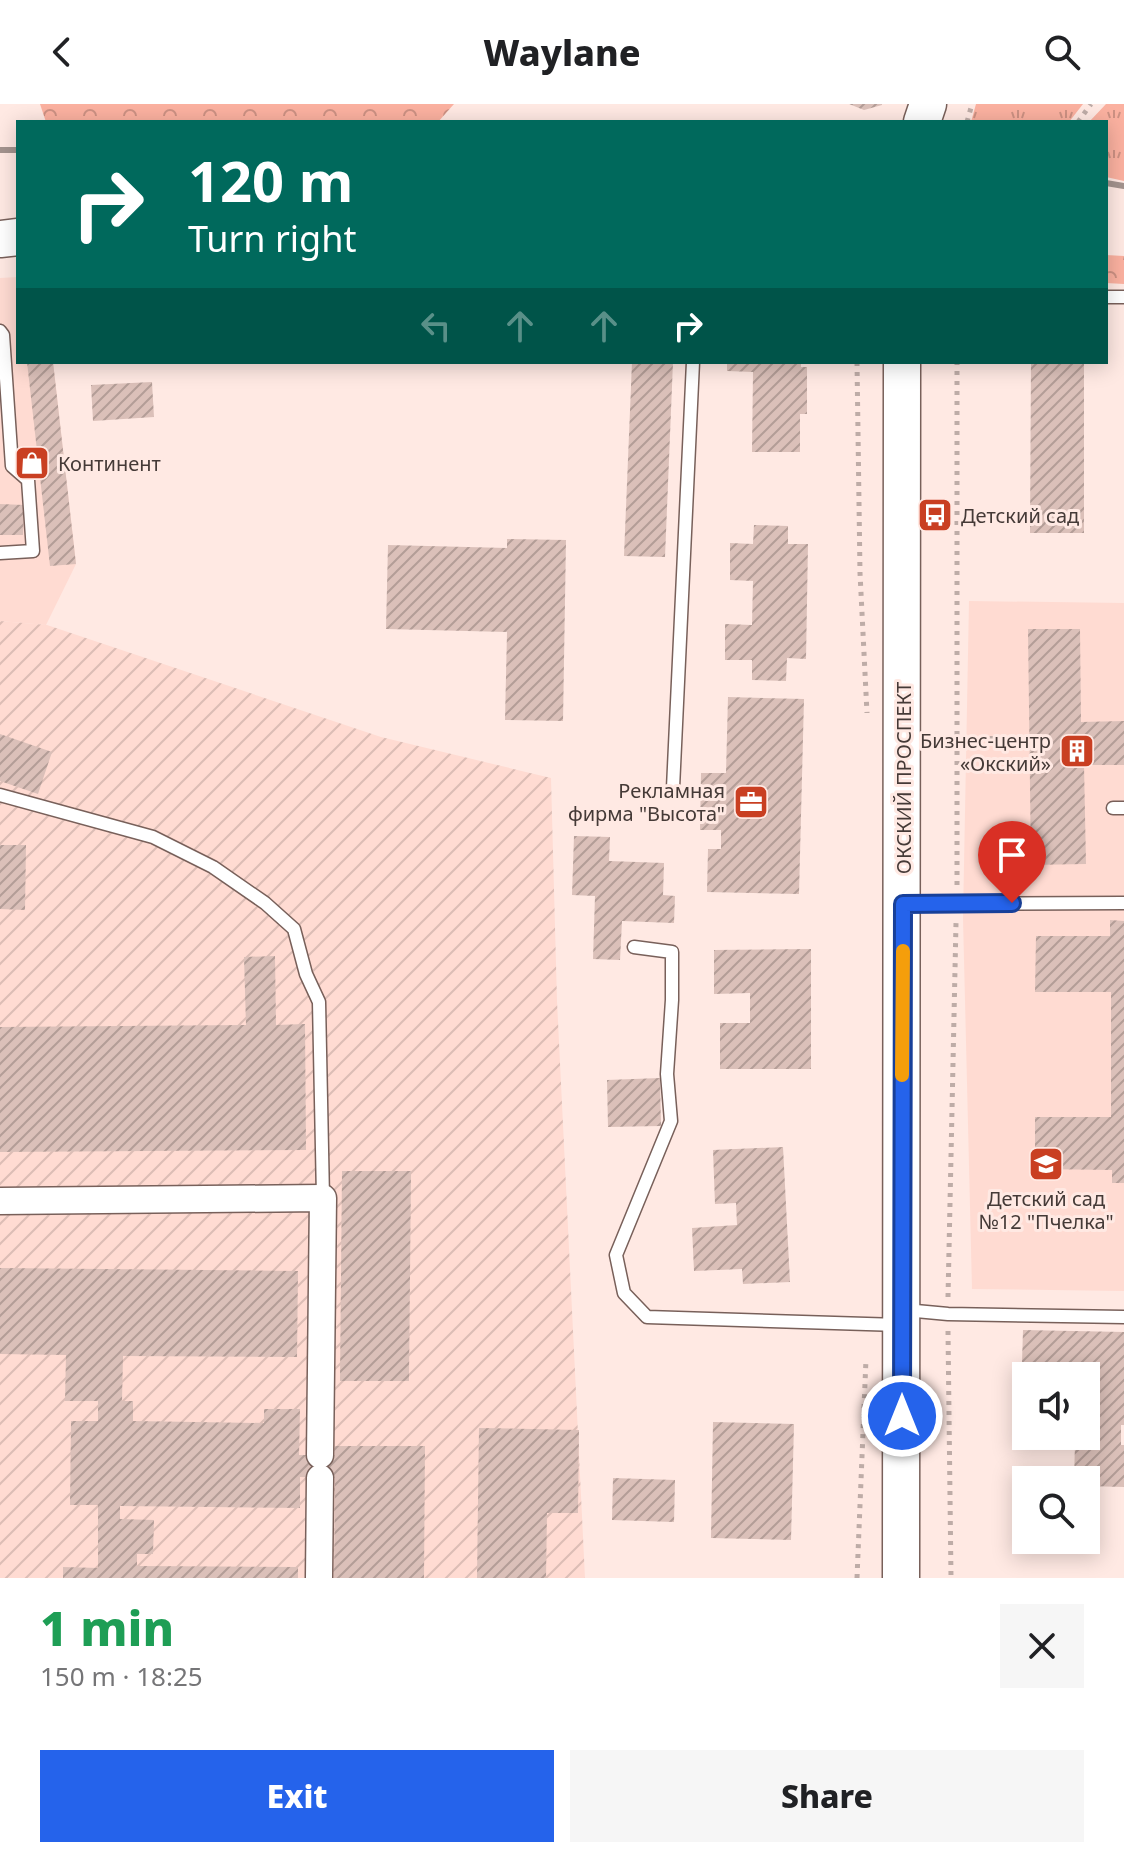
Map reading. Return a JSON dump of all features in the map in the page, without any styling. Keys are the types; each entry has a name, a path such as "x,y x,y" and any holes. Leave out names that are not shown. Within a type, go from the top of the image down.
{"main road":[{"name":"ОКСКИЙ ПРОСПЕКТ","path":"901,1578 890,1320 903,904 902,364"}],"street":[{"path":"0,1201 323,1198 319,1578"}],"lane":[{"path":"0,331 3,335 12,466 28,480 33,551 0,553"},
{"path":"673,788 693,364"},
{"path":"0,795 153,837 213,867 265,903 294,929 306,974 319,1002 323,1198"},
{"path":"903,904 1124,903"},
{"path":"634,947 672,952 667,1074 671,1121 616,1255 624,1293 647,1317 890,1320 948,1314 1124,1317"}],"path":[{"path":"857,364 860,573 867,714"},
{"path":"951,1578 948,1314 958,739 957,364"},
{"path":"958,739 1030,738"},
{"path":"857,1578 890,1320"}],"shaded area":[{"name":"Континент","path":"16,277 16,364 53,364 76,564 46,625 0,621 0,278"},
{"path":"969,601 1124,603 1124,1291 972,1289 963,918"},
{"path":"0,621 47,625 381,737 551,778 557,1001 585,1578 0,1578"}],"green space":[{"path":"40,104 454,104 440,120 45,120"},
{"path":"976,104 1083,104 1071,120 972,120"},
{"path":"1106,104 1124,104 1124,181 1108,177 1108,120 1091,120"},
{"path":"1108,255 1124,256 1124,284 1108,283"}],"building":[{"path":"849,104 882,104 882,105 864,110"},
{"path":"27,364 53,364 76,564 50,566"},
{"path":"632,364 673,364 665,557 624,556"},
{"path":"727,364 801,364 801,367 807,367 807,414 800,414 800,452 752,452 753,372 727,371"},
{"path":"1031,364 1084,364 1084,533 1030,533"},
{"path":"152,382 154,417 93,421 91,385"},
{"path":"0,504 24,505 23,535 0,535"},
{"path":"754,525 788,526 788,544 808,544 806,659 787,658 786,681 752,680 752,660 725,660 725,624 752,625 753,581 730,580 730,543 753,544"},
{"path":"507,539 566,540 563,721 505,720 507,632 386,629 388,545 507,548"},
{"name":"Бизнес-центр «Окский»","path":"1028,629 1080,629 1081,722 1124,721 1124,765 1084,765 1086,864 1031,865"},
{"name":"Рекламная фирма \"Высота\"","path":"728,697 804,699 799,894 707,892 708,849 721,849 721,830 700,830 701,773 726,773"},
{"path":"0,734 52,752 38,794 0,781"},
{"path":"574,836 610,837 609,861 664,863 663,895 675,896 674,923 622,921 620,960 593,959 595,896 572,895"},
{"path":"0,845 26,845 25,910 0,909"},
{"path":"1110,920 1124,921 1124,1183 1112,1183 1112,1170 1035,1169 1035,1117 1111,1117 1111,992 1035,992 1036,936 1110,936"},
{"path":"811,949 811,1069 720,1069 720,1023 750,1023 750,993 714,994 714,950"},
{"path":"275,956 276,1025 305,1024 306,1150 0,1152 0,1027 246,1025 244,957"},
{"path":"660,1078 661,1126 608,1127 607,1080"},
{"path":"783,1147 790,1282 743,1284 742,1269 694,1271 692,1228 737,1225 736,1203 715,1204 713,1150"},
{"path":"342,1171 411,1171 409,1381 340,1381"},
{"path":"0,1268 298,1271 297,1357 123,1356 122,1401 133,1401 133,1421 264,1423 264,1409 300,1409 299,1455 335,1455 335,1446 425,1446 424,1578 334,1578 335,1478 300,1477 300,1508 120,1506 120,1519 154,1520 153,1554 137,1554 137,1566 298,1567 298,1578 63,1578 63,1567 98,1568 98,1505 70,1505 71,1421 98,1421 98,1401 65,1401 66,1355 0,1354"},
{"path":"1023,1330 1124,1332 1124,1425 1121,1425 1121,1445 1124,1445 1124,1487 1100,1486 1100,1466 1074,1466 1075,1450 1100,1450 1100,1362 1022,1362"},
{"path":"713,1422 794,1424 791,1540 711,1538"},
{"path":"479,1428 579,1430 578,1513 547,1513 546,1578 477,1578"},
{"path":"613,1478 675,1480 674,1522 612,1520"}],"railway":[{"path":"0,150 16,150"},
{"path":"1108,183 1124,186"}],"slow traffic":[{"path":"902,1075 903,951"}],"place":[{"name":"Континент","path":"32,463"},
{"name":"Детский сад","path":"935,515"},
{"name":"Бизнес-центр «Окский»","path":"1077,751"},
{"name":"Рекламная фирма \"Высота\"","path":"751,802"},
{"name":"Детский сад №12 \"Пчелка\"","path":"1046,1164"}],"route":[{"path":"902,1416 903,904 1012,903"}]}
